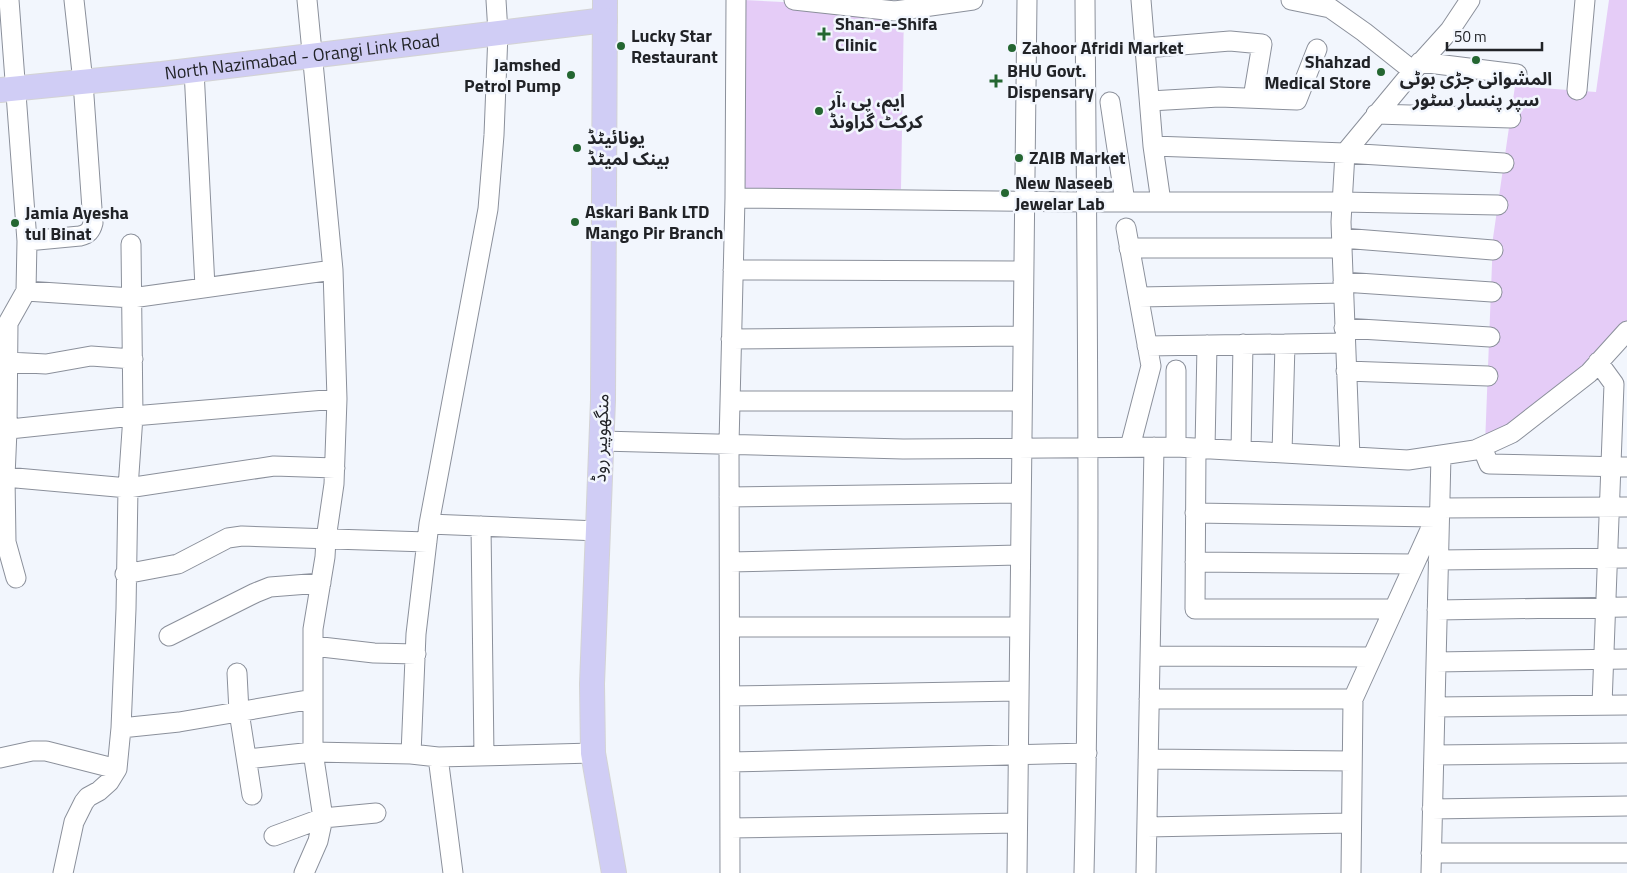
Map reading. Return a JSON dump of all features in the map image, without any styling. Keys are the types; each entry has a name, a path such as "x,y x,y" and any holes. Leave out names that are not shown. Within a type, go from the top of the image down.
{"main road":[{"name":"North Nazimabad - Orangi Link Road","path":"8,89 194,70 498,33 605,10"},
{"name":"منگھوپیر روڈ","path":"605,10 601,440 592,684 593,752 614,873"}],"street":[{"path":"8,0 8,89 27,241 26,291 4,323 8,362 4,430 6,542 16,578"},
{"path":"27,241 86,235 92,230 83,82 74,0"},
{"path":"304,873 318,841 324,818 313,752 313,646 334,484 337,398 333,270 307,0"},
{"path":"411,754 416,634 428,533 488,209 494,135 498,33 496,0"},
{"path":"730,873 729,444 736,0"},
{"path":"794,0 894,6 973,0"},
{"path":"1017,873 1026,0"},
{"path":"1084,873 1087,753 1089,448 1085,0"},
{"path":"1142,0 1153,146 1161,202"},
{"path":"1291,0 1320,3 1330,8 1416,66 1516,74"},
{"path":"1350,457 1342,243 1342,202 1346,153 1416,66 1450,30 1470,0"},
{"path":"1577,90 1585,0"},
{"path":"1146,48 1230,41 1262,44 1253,98"},
{"path":"1150,101 1209,97 1297,100 1317,49"},
{"path":"194,70 206,287"},
{"path":"1110,102 1126,202"},
{"path":"1376,114 1511,118"},
{"path":"1153,146 1346,153 1504,163"},
{"path":"734,198 1024,202 1342,202 1498,205"},
{"path":"1126,228 1151,366 1130,447"},
{"path":"1129,248 1342,243 1493,250"},
{"path":"63,873 74,822 84,802 109,782 117,769 121,728 128,488 133,416 131,244"},
{"path":"26,291 132,298 333,270"},
{"path":"733,270 1023,271"},
{"path":"1138,297 1343,288 1492,292"},
{"path":"601,440 903,449 1176,447 1408,460 1475,450 1512,433 1589,373 1627,331"},
{"path":"1148,346 1285,344 1345,335 1490,337"},
{"path":"731,339 1022,336"},
{"path":"1241,451 1243,344"},
{"path":"1282,453 1285,344"},
{"path":"1207,345 1195,513 1195,608 1394,609"},
{"path":"8,362 46,364 92,356 133,359"},
{"path":"1598,362 1614,384 1619,466 1618,507 1608,558 1602,705"},
{"path":"1176,370 1176,447"},
{"path":"1346,370 1488,376"},
{"path":"4,430 133,416 337,398"},
{"path":"730,401 1022,401"},
{"path":"1146,873 1154,447"},
{"path":"1482,447 1489,464 1619,466"},
{"path":"1431,873 1438,560 1437,513 1441,455"},
{"path":"5,477 128,488 274,466 335,468"},
{"path":"729,497 1021,493"},
{"path":"1195,513 1437,513 1618,507"},
{"path":"1351,873 1353,699 1437,513"},
{"path":"481,526 484,756"},
{"path":"126,574 178,564 228,538 242,536 326,539 428,533 481,526 598,532"},
{"path":"730,562 1020,556"},
{"path":"1438,560 1627,558"},
{"path":"1195,562 1414,564"},
{"path":"169,636 270,587 321,583"},
{"path":"1437,610 1627,606"},
{"path":"730,628 1019,627"},
{"path":"313,646 374,653 416,654"},
{"path":"1150,656 1372,657"},
{"path":"1436,662 1627,659"},
{"path":"237,672 239,712 252,796"},
{"path":"730,696 1019,692"},
{"path":"121,728 179,722 313,699"},
{"path":"1149,700 1353,699"},
{"path":"1435,707 1627,705"},
{"path":"0,758 32,751 46,751 117,769"},
{"path":"246,759 313,752 411,754 438,757 593,752"},
{"path":"730,762 1087,753"},
{"path":"1434,755 1627,753"},
{"path":"438,757 453,873"},
{"path":"1148,759 1352,761"},
{"path":"1432,809 1627,806"},
{"path":"274,836 324,818 376,813"},
{"path":"730,828 1017,823"},
{"path":"1147,827 1352,823"},
{"path":"1431,853 1627,853"}],"shaded area":[{"path":"744,0 904,8 901,189 745,190"},
{"path":"1609,0 1627,0 1627,330 1485,445 1493,238 1515,86 1596,92"}],"place":[{"name":"Shan-e-Shifa Clinic","path":"824,34"},
{"name":"Lucky Star Restaurant","path":"621,46"},
{"name":"Zahoor Afridi Market","path":"1012,48"},
{"name":"المشوانی جڑی بوٹی سپر پنسار سٹور","path":"1476,60"},
{"name":"Shahzad Medical Store","path":"1381,72"},
{"name":"Jamshed Petrol Pump","path":"571,75"},
{"name":"BHU Govt. Dispensary","path":"996,81"},
{"name":"ایم، پی ،آر کرکٹ گراونڈ","path":"819,111"},
{"name":"یونائیٹڈ بینک لمیٹڈ","path":"577,148"},
{"name":"ZAIB Market","path":"1019,158"},
{"name":"New Naseeb Jewelar Lab","path":"1005,193"},
{"name":"Askari Bank LTD Mango Pir Branch","path":"575,222"},
{"name":"Jamia Ayesha tul Binat","path":"15,223"}]}
